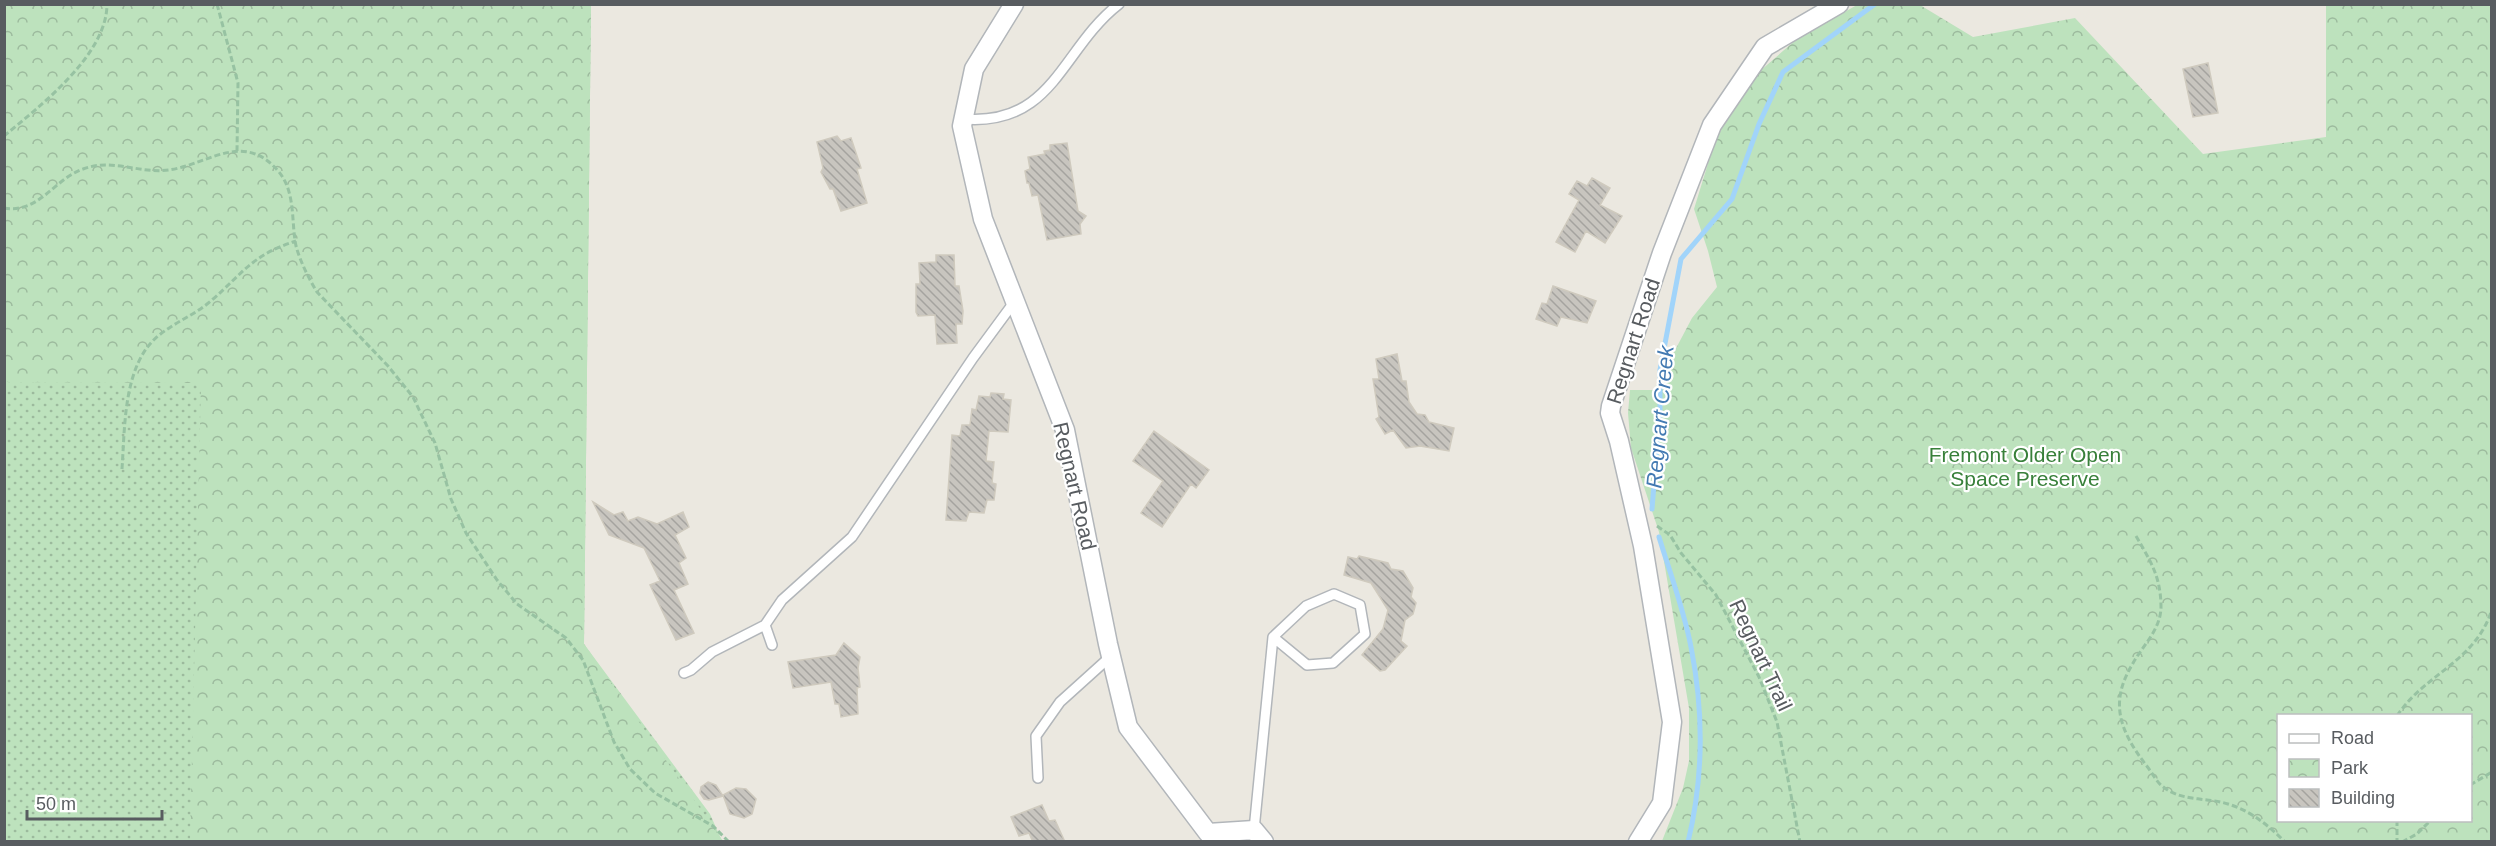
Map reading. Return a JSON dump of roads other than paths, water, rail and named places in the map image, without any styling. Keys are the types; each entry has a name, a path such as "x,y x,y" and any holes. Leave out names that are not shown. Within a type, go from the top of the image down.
{"street":[{"name":"Regnart Road","path":"1014,4 974,69 962,126 983,219 1065,430 1111,656 1128,727 1208,833 1259,836"},
{"name":"Regnart Road","path":"1638,842 1662,803 1672,723 1643,546 1619,441 1610,413 1611,406 1662,253 1712,125 1765,47 1839,4"}],"lane":[{"path":"964,119 979,120 1018,112 1040,97 1119,4"},
{"path":"684,673 691,670 712,652 765,626 782,600 852,537 973,358 1015,301"},
{"path":"1259,836 1273,637 1306,606 1334,594 1360,605 1365,634 1333,663 1306,665 1273,637"},
{"path":"765,626 772,645"},
{"path":"1038,778 1036,736 1059,702 1111,656"}],"waterway":[{"name":"Regnart Creek","path":"1652,509 1660,409 1660,370 1681,259 1732,199 1759,124 1783,72 1875,4"},
{"name":"Regnart Creek","path":"1659,537 1688,633 1698,696 1699,769 1688,842"}],"park label":[{"name":"Fremont Older Open Space Preserve","path":"2025,466"}]}
